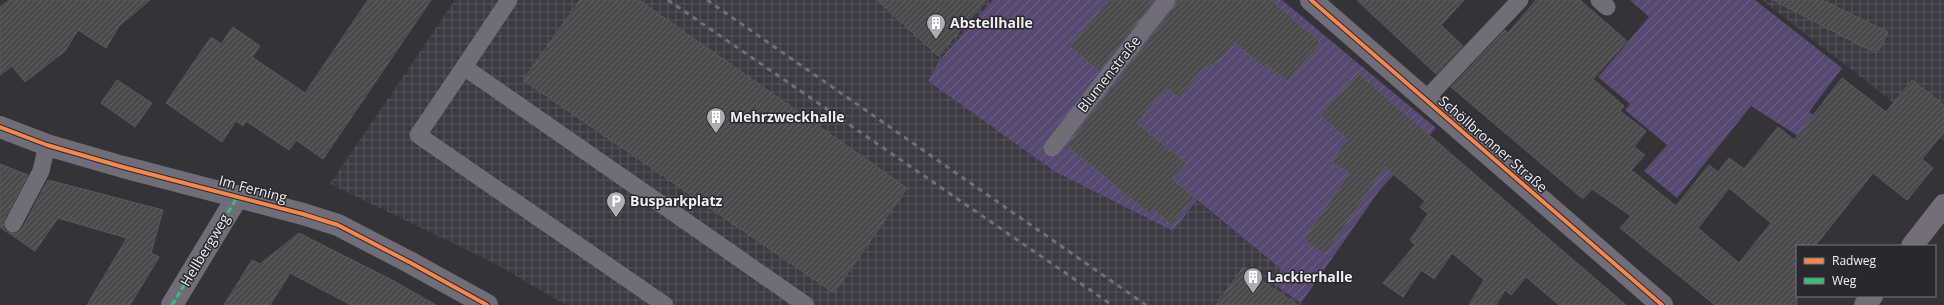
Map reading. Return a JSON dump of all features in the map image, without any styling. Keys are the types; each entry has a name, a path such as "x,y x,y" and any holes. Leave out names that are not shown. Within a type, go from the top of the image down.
{"main road":[{"path":"1913,245 1944,205"},
{"path":"1865,305 1871,297"}],"street":[{"name":"Schöllbronner Straße","path":"1311,0 1662,305"},
{"name":"Im Ferning","path":"0,127 47,145 123,167 238,196 338,225 487,305"},
{"name":"Hellbergweg","path":"172,305 238,196"}],"lane":[{"path":"509,0 418,135 665,305"},
{"name":"Blumenstraße","path":"1052,148 1167,0"},
{"path":"1426,100 1520,0"},
{"path":"464,67 806,305"},
{"path":"13,224 41,171 47,145"}],"shaded area":[{"path":"455,0 993,0 939,61 928,81 1173,231 1196,200 1281,269 1272,283 1304,305 566,305 494,263 330,184"},
{"path":"993,0 1282,0 1436,128 1379,191 1301,303 1272,283 1281,269 1197,200 1173,231 1054,171 928,81 939,61"},
{"path":"1630,0 1755,0 1842,68 1809,112 1830,128 1814,146 1751,106 1677,198 1644,171 1667,145 1625,110 1630,104 1598,77 1649,17"},
{"path":"1762,0 1944,0 1944,141 1894,103"}],"building":[{"path":"10,0 150,0 119,26 106,48 78,30 65,51 25,82 12,66 0,75 0,7"},
{"path":"368,0 431,0 323,159 296,140 289,150 246,121 243,126 236,121 222,142 166,103 211,37 221,44 233,27 260,46 252,57 305,93"},
{"name":"Mehrzweckhalle","path":"580,0 639,0 907,188 834,293 523,80"},
{"name":"Abstellhalle","path":"877,0 986,0 938,56"},
{"path":"1109,0 1154,0 1099,71 1070,46"},
{"path":"1177,0 1271,0 1321,43 1287,81 1266,64 1263,67 1234,42 1213,67 1209,63 1179,98 1166,87 1137,123 1186,163 1172,179 1194,197 1172,225 1153,209 1149,213 1067,146 1175,6"},
{"path":"1357,0 1464,0 1441,25 1463,46 1436,74"},
{"path":"1536,0 1580,0 1627,41 1593,79 1624,106 1620,111 1646,131 1634,147 1645,155 1631,170 1676,206 1709,165 1718,172 1729,158 1744,169 1778,127 1794,140 1842,78 1886,112 1912,80 1944,105 1944,132 1922,159 1933,168 1907,200 1873,173 1816,245 1796,245 1797,305 1715,305 1620,228 1631,216 1592,189 1583,199 1451,87 1505,30 1508,33","holes":["1729,188 1771,223 1739,263 1698,228"]},
{"path":"1773,0 1822,0 1888,32 1879,50 1869,50"},
{"path":"1358,73 1626,305 1559,305 1526,277 1511,295 1505,290 1496,305 1469,305 1484,280 1452,253 1434,279 1421,270 1403,297 1383,283 1415,245 1410,240 1428,214 1420,207 1425,201 1385,167 1325,254 1304,240 1349,173 1332,162 1347,139 1320,116"},
{"path":"117,80 152,103 135,127 101,103"},
{"path":"0,164 28,175 4,220 4,229 9,233 18,233 22,229 48,180 163,210 151,253 159,257 130,305 87,305 127,238 58,218 35,251 0,227"},
{"path":"299,233 394,281 436,305 351,305 290,273 270,305 224,305 252,260 260,264"},
{"name":"Lackierhalle","path":"1243,267 1270,286 1298,305 1216,305"}],"railway":[{"path":"668,0 1112,305"},
{"path":"707,0 1146,305"}],"marked path":[{"path":"172,305 238,196"}],"cycle path":[{"path":"1311,0 1662,305"},
{"path":"0,127 47,145 123,167 303,214 338,225 487,305"}],"place":[{"name":"Abstellhalle","path":"936,40"},
{"name":"Mehrzweckhalle","path":"716,134"},
{"name":"Busparkplatz","path":"616,218"},
{"name":"Lackierhalle","path":"1253,294"}]}
